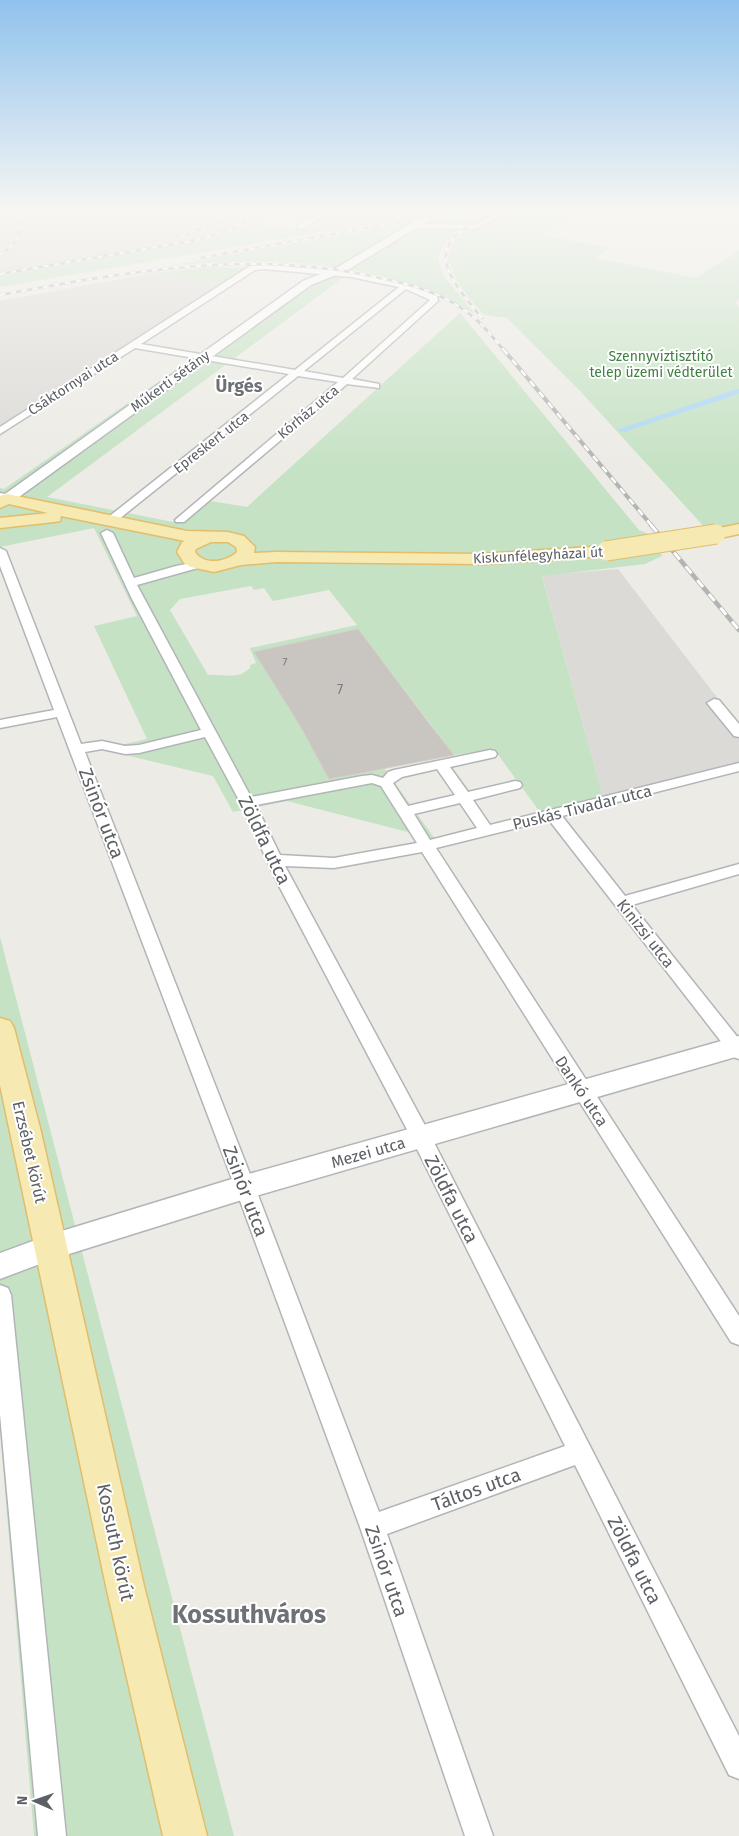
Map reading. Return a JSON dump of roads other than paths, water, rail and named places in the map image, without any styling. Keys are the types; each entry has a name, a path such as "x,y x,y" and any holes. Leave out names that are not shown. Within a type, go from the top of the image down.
{"main road":[{"path":"0,515 7,500 87,516 109,527 174,543 186,552 191,560 201,564"},
{"path":"0,524 37,517 87,516"},
{"path":"109,527 129,523 187,536 231,537 240,540 243,553"},
{"name":"Kiskunfélegyházai út","path":"201,564 222,565 243,553 258,557 336,556 482,559 606,551 739,529"},
{"path":"186,552 193,542 208,537"},
{"name":"Erzsébet körút","path":"0,1028 52,1247"},
{"name":"Kossuth körút","path":"52,1247 125,1586 185,1836"}],"street":[{"name":"Csáktornyai utca","path":"0,431 208,297"},
{"name":"Műkerti sétány","path":"7,500 203,357 297,297"},
{"name":"Műkerti sétány","path":"254,337 302,297"},
{"name":"Epreskert utca","path":"109,527 392,297"},
{"name":"Kórház utca","path":"180,520 345,381 434,301 434,298 431,297"},
{"path":"132,345 376,386"},
{"name":"Műkerti sétány","path":"207,372 238,349"},
{"path":"7,500 60,477"},
{"name":"Zöldfa utca","path":"109,527 130,584 247,802 275,860 421,1137 739,1765"},
{"name":"Zsinór utca","path":"0,551 78,749 245,1187 372,1527 479,1836"},
{"path":"130,584 168,567 186,552"},
{"path":"130,584 180,568 201,564"},
{"path":"714,702 739,733"},
{"path":"0,724 63,712"},
{"path":"78,749 102,745 125,750 139,749 210,732"},
{"path":"247,802 362,780 372,779 386,783 393,775 399,772 490,754"},
{"path":"441,764 487,831"},
{"name":"Puskás Tivadar utca","path":"275,860 334,863 425,846 739,767"},
{"name":"Dankó utca","path":"386,783 569,1072 583,1090 739,1335"},
{"path":"404,812 515,785"},
{"name":"Kinizsi utca","path":"553,815 738,1048"},
{"path":"622,902 739,869"},
{"name":"Mezei utca","path":"0,1266 52,1247 245,1187 583,1090 738,1048"},
{"path":"0,1295 52,1836"},
{"name":"Táltos utca","path":"372,1527 580,1452"}],"waterway":[{"path":"621,430 739,391"}],"railway":[{"path":"441,297 475,318 504,350"},
{"path":"465,297 482,318"},
{"path":"503,349 652,526"},
{"path":"651,525 739,630"}],"district":[{"name":"Ürgés","path":"239,386"},
{"name":"Kossuthváros","path":"249,1614"}],"park label":[{"name":"Szennyvíztisztító telep üzemi védterület","path":"661,364"}]}
